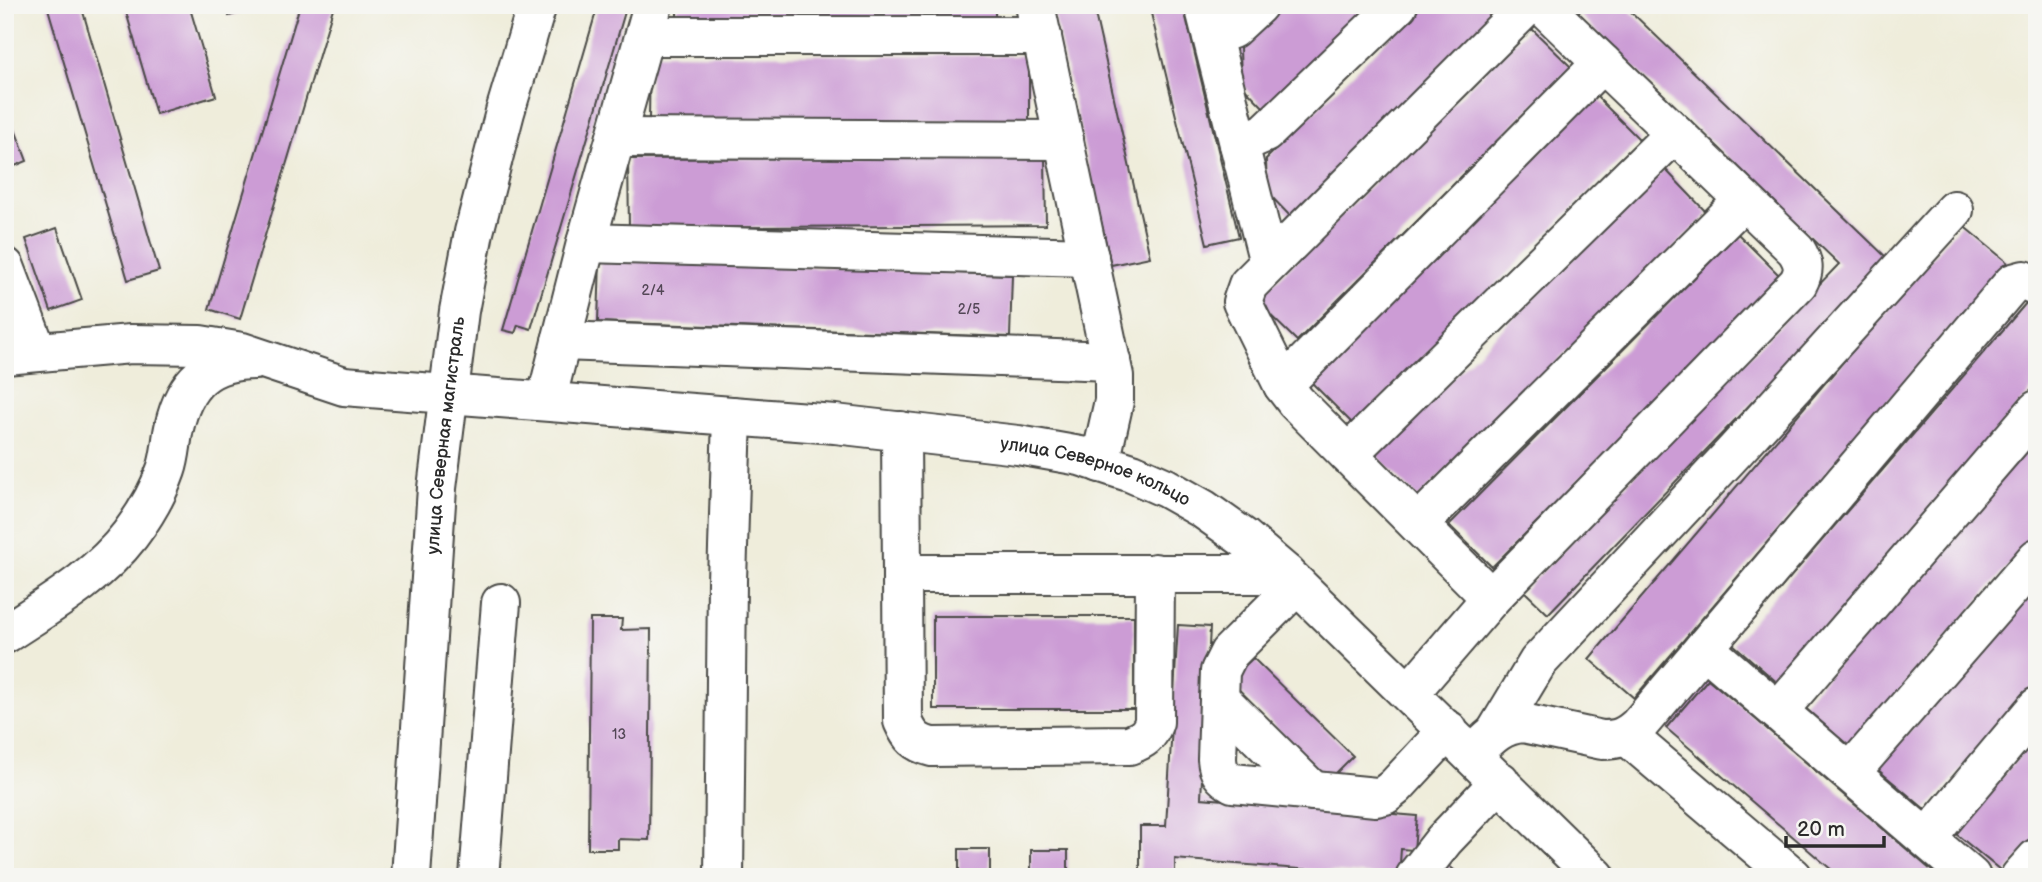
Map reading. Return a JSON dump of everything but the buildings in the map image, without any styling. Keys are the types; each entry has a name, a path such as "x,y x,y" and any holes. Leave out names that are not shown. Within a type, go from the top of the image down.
{"street":[{"name":"улица Северная магистраль","path":"411,877 437,488 459,311 474,233 505,112 537,5"},
{"path":"1208,21 1232,29 1258,5"},
{"path":"1239,144 1265,133 1398,5"},
{"path":"1491,598 1296,402 1283,385 1242,302 1248,285 1269,263 1528,5"},
{"path":"1409,692 1491,598 1798,283 1804,272 1796,250 1542,5"},
{"path":"545,401 586,243 649,21 1038,21 1114,376 1114,401 1100,463"},
{"path":"1208,21 1269,263"},
{"path":"1283,385 1602,63"},
{"path":"1348,454 1675,133"},
{"path":"616,138 1064,140"},
{"path":"1418,524 1744,200"},
{"path":"1472,738 1538,662 1954,210"},
{"path":"586,243 1089,257"},
{"path":"5,267 21,353"},
{"path":"1292,580 1229,653 1220,671 1218,770 1224,778 1233,783 1376,797 1385,795 1472,738 1510,724 1523,723 1602,740 1627,736 2013,283 2024,279 2037,286"},
{"path":"561,341 1111,361"},
{"name":"улица Северное кольцо","path":"21,353 131,344 200,345 243,352 344,386 901,431 1018,445 1080,456 1155,483 1203,509 1244,538 1409,692 1472,738 1500,782 1596,877"},
{"path":"5,634 105,563 129,536 153,500 167,467 180,406 190,385 221,364 240,360 271,360"},
{"path":"1778,711 2037,410"},
{"path":"724,877 727,581 732,416"},
{"path":"901,431 904,721 909,735 918,744 945,747 1129,745 1141,741 1150,734 1154,722 1155,573"},
{"path":"1850,773 2037,558"},
{"path":"902,574 1155,573 1292,580"},
{"path":"479,877 500,603"},
{"path":"1704,648 1971,877"},
{"path":"1219,698 1313,791"},
{"path":"1927,838 2037,707"},
{"path":"1627,736 1793,877"},
{"path":"1415,877 1444,840 1500,782"},
{"path":"2020,877 2037,858"}]}
